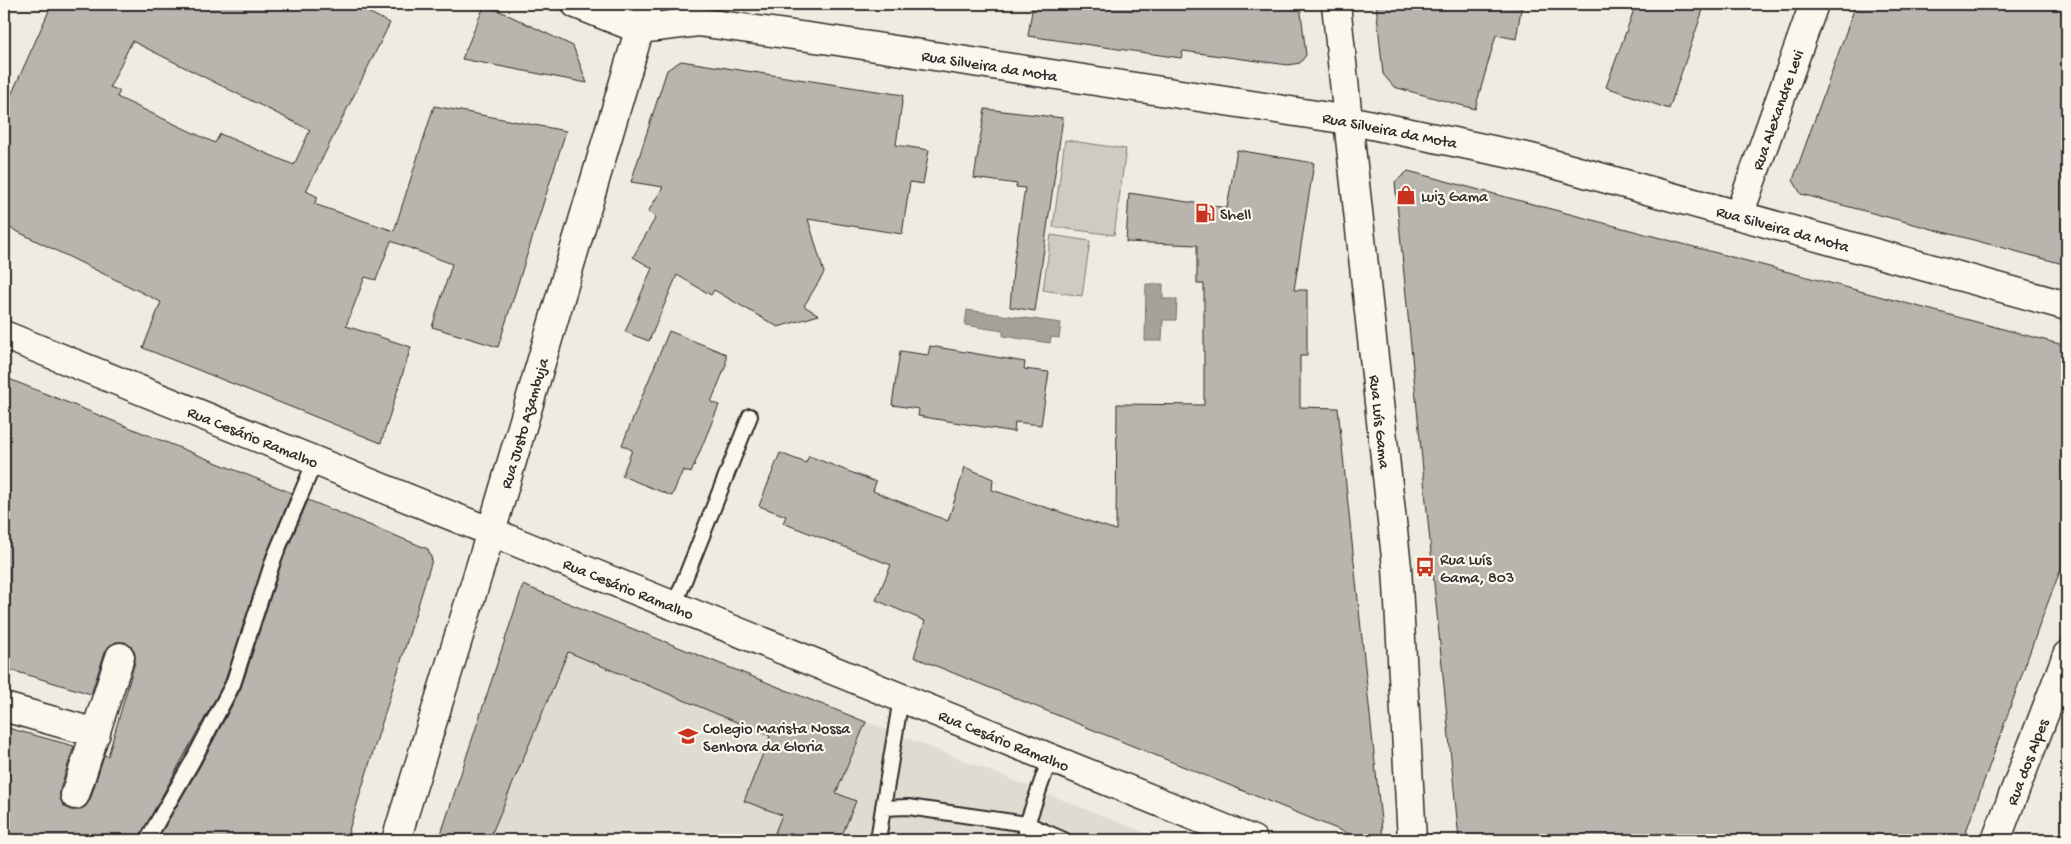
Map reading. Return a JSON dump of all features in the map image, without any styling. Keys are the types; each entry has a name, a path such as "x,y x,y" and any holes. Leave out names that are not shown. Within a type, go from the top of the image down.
{"street":[{"path":"576,4 643,16"},
{"name":"Rua Silveira da Mota","path":"673,4 698,22"},
{"name":"Rua Luís Gama","path":"1336,4 1396,567 1412,840"},
{"name":"Rua Alexandre Levi","path":"1739,215 1814,4"},
{"name":"Rua Silveira da Mota","path":"643,16 837,40 1348,120 1531,158 2067,306"},
{"name":"Rua Justo Azambuja","path":"396,840 491,532 643,16"},
{"name":"Rua Cesário Ramalho","path":"4,335 1050,758 1224,834 1253,840"},
{"name":"Rua dos Alpes","path":"1996,840 2067,655"},
{"path":"75,795 120,657"},
{"path":"4,707 96,733"}],"lane":[{"path":"674,606 750,416"},
{"path":"147,840 192,762 233,684 274,558 314,461"},
{"path":"878,840 901,698"},
{"path":"1025,840 1027,824 1050,758"},
{"path":"883,808 908,807 1027,824 1064,840"}],"shaded area":[{"path":"1065,140 1126,149 1114,235 1053,227"},
{"path":"1051,235 1090,241 1082,296 1043,290"},
{"path":"1146,284 1163,284 1163,299 1177,299 1176,320 1163,320 1162,341 1145,341"},
{"path":"967,310 1061,323 1059,338 1051,337 1050,343 1003,336 1003,331 965,325"},
{"name":"Colegio Marista Nossa Senhora da Gloria","path":"523,585 1163,840 439,840"}],"building":[{"path":"52,4 352,4 390,23 306,191 318,197 314,204 394,231 434,106 566,131 498,347 432,327 452,264 391,241 376,280 365,277 346,326 411,347 381,443 143,348 161,302 4,225 4,111","holes":["132,41 310,130 294,165 220,134 215,143 117,97 120,91 110,87"]},
{"path":"485,4 573,46 587,83 462,59"},
{"path":"1033,4 1300,4 1306,55 1300,63 1288,65 1183,51 1181,58 1028,36"},
{"path":"1376,4 1522,4 1516,39 1496,35 1475,109 1394,87 1383,74"},
{"path":"1636,4 1705,4 1669,109 1606,87"},
{"path":"1856,4 2067,4 2067,265 1801,194 1793,180"},
{"path":"681,61 903,95 896,145 929,150 923,184 910,182 902,234 808,219 824,273 804,306 819,315 778,327 714,290 711,295 677,275 649,341 625,332 652,268 633,257 656,217 648,212 663,187 631,182 667,70"},
{"path":"985,109 1063,118 1035,311 1010,307 1014,260 1025,188 1016,187 1017,184 974,178"},
{"path":"1237,150 1314,163 1294,290 1307,290 1307,356 1300,356 1300,407 1338,408 1383,840 1364,840 914,657 925,621 876,600 891,565 783,523 786,516 759,506 780,453 806,463 809,456 876,482 873,491 948,521 965,467 993,479 992,490 1116,530 1117,404 1204,405 1204,284 1197,284 1197,245 1126,242 1129,193 1227,208"},
{"path":"1408,171 2067,346 2067,553 1963,840 1459,840 1395,182"},
{"path":"669,331 726,354 726,365 711,402 719,405 691,473 683,470 672,496 622,476 632,450 622,445"},
{"path":"930,346 1025,362 1024,369 1049,372 1041,425 1015,422 1014,432 918,416 919,409 892,405 900,351 928,355"},
{"path":"4,377 292,493 266,555 225,681 138,840 4,840 4,727 74,746 60,790 60,798 63,805 70,810 78,810 85,807 90,800 104,755 108,756 135,662 135,654 132,647 125,642 116,642 109,646 105,652 91,694 4,668"},
{"path":"308,500 428,549 432,560 346,840 157,840 200,766 241,688 282,561"},
{"path":"523,585 866,722 836,793 856,801 840,840 772,840 782,815 744,801 770,736 568,652 489,840 439,840"}],"place":[{"name":"Luiz Gama","path":"1406,195"},
{"name":"Shell","path":"1205,213"},
{"name":"Rua Luís Gama, 803","path":"1425,567"},
{"name":"Colegio Marista Nossa Senhora da Gloria","path":"688,736"}]}
